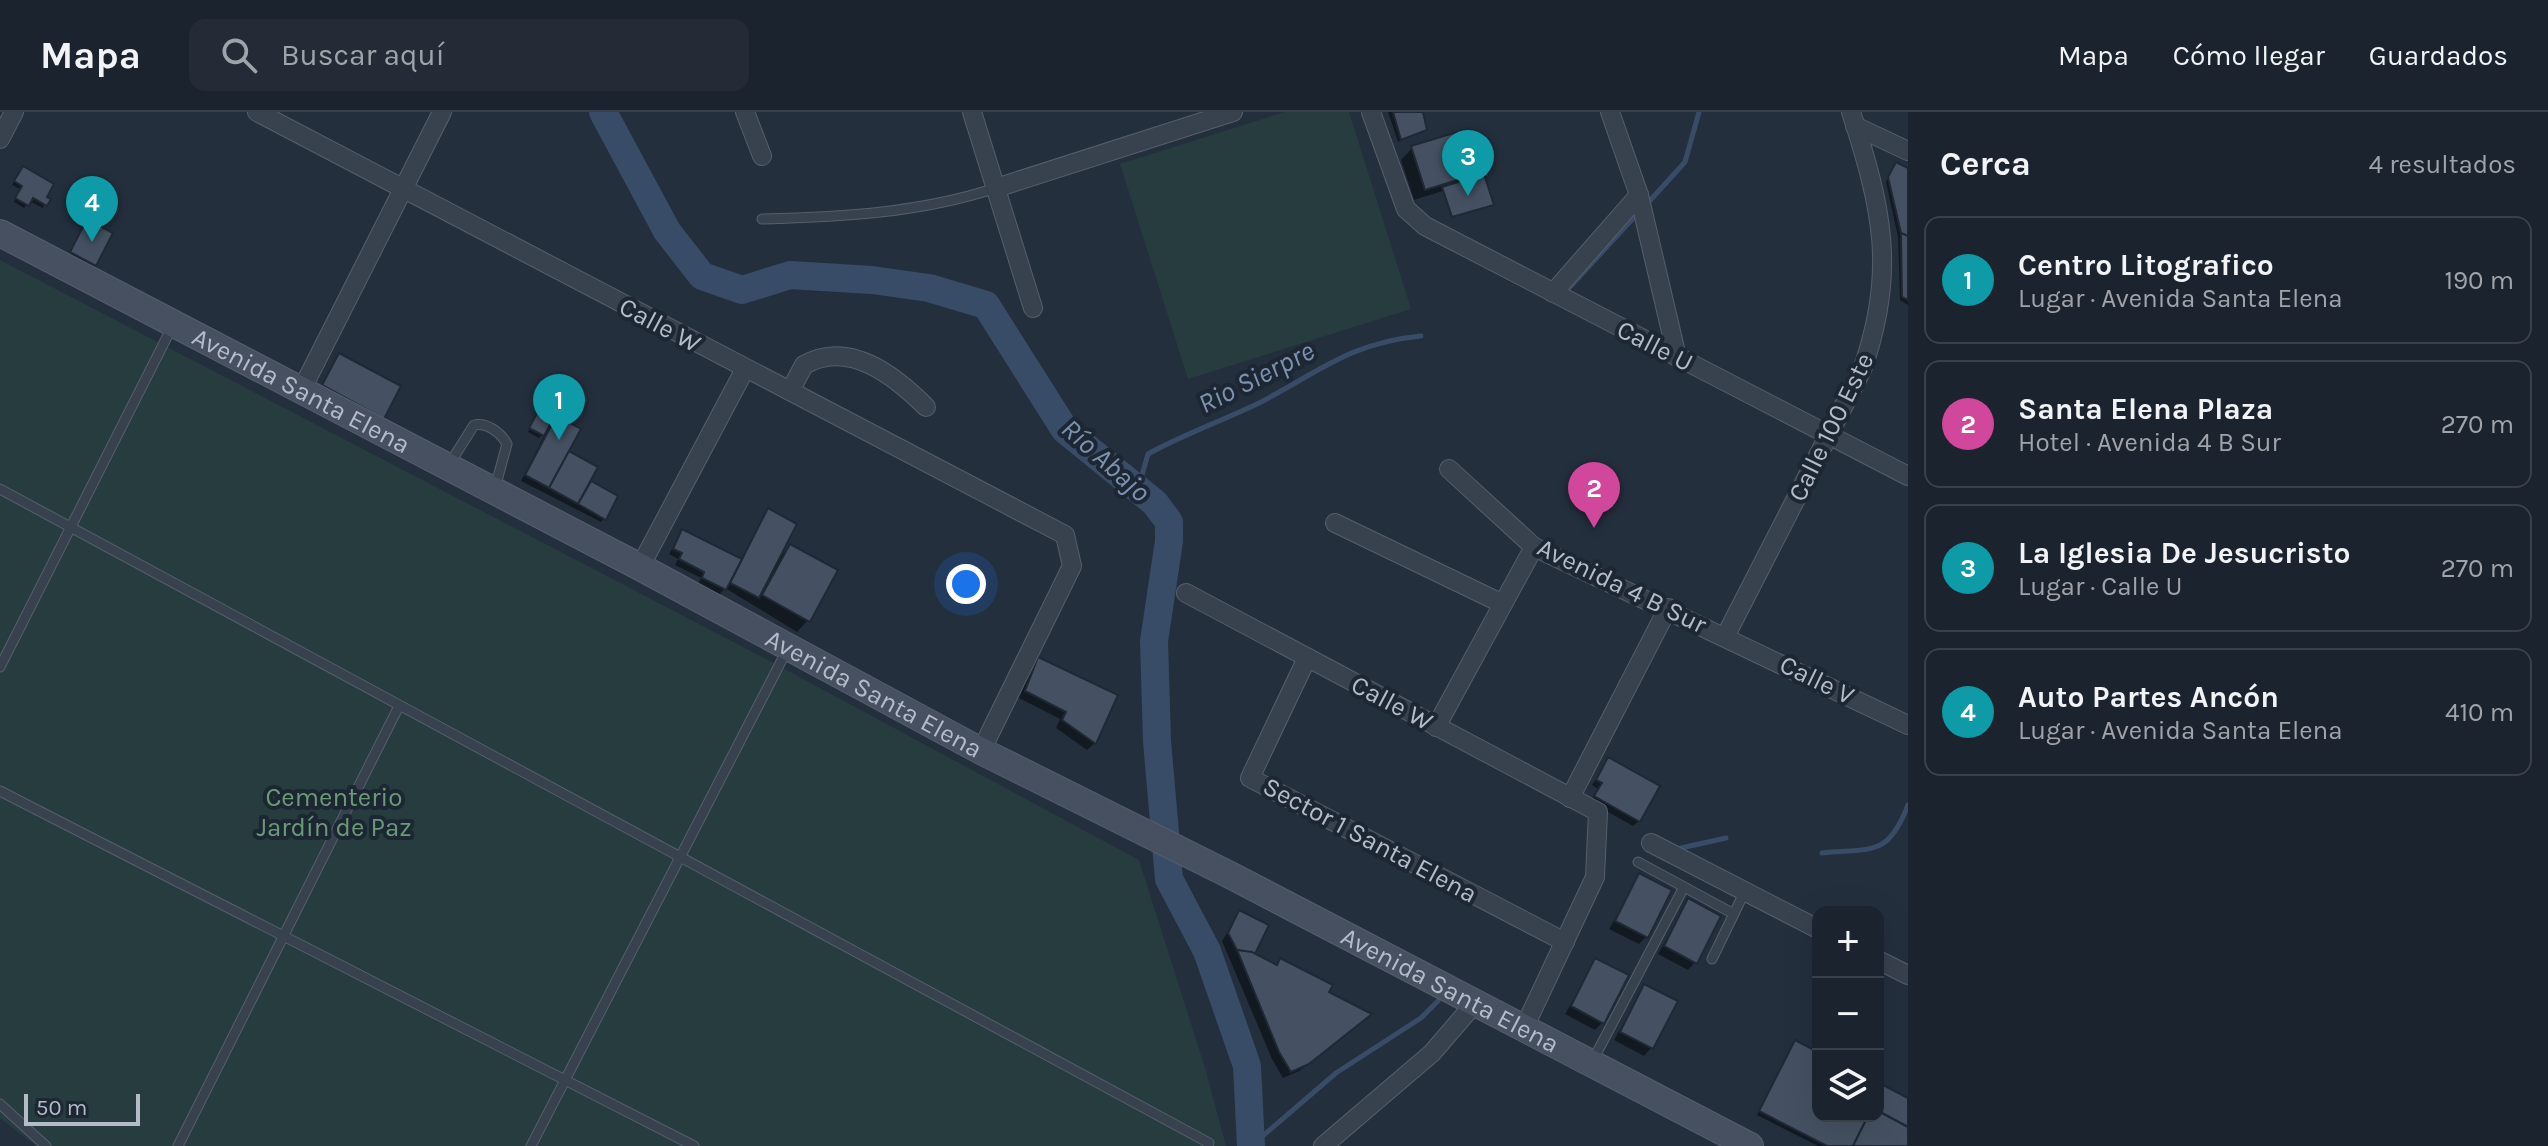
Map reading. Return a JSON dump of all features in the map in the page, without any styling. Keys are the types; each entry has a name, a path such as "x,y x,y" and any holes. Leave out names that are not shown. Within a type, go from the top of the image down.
{"street":[{"path":"0,139 14,112"},
{"name":"Calle W","path":"257,112 1065,535 1072,566 981,751"},
{"path":"301,391 442,112"},
{"path":"745,112 762,156"},
{"path":"972,112 1033,308"},
{"path":"996,188 1233,112"},
{"name":"Calle U","path":"1371,112 1406,209 1449,241 1908,476"},
{"path":"1610,112 1639,198 1677,357"},
{"path":"1853,119 1908,151"},
{"name":"Calle 100 Este","path":"1726,635 1862,370 1875,334 1885,277 1881,224 1853,119"},
{"path":"1553,293 1639,198"},
{"name":"Avenida Santa Elena","path":"0,233 640,567 981,751 1230,875 1750,1146"},
{"path":"790,391 804,365 841,356 872,364 907,388 926,407"},
{"path":"640,567 745,369"},
{"name":"Avenida 4 B Sur","path":"1449,469 1534,547 1726,635"},
{"path":"1335,523 1503,604"},
{"path":"1436,727 1534,547"},
{"name":"Calle W","path":"1186,593 1598,812 1595,877 1565,942"},
{"path":"1570,798 1668,608"},
{"name":"Calle V","path":"1726,635 1908,725"},
{"name":"Sector 1 Santa Elena","path":"1307,658 1250,778 1565,942"},
{"path":"1651,843 1812,926"},
{"path":"1524,1028 1565,942"},
{"path":"1884,963 1908,975"},
{"path":"1323,1146 1432,1053 1475,1003"}],"lane":[{"path":"762,219 904,210 950,203 996,188"},
{"path":"0,667 174,324"},
{"path":"448,467 469,428 481,423 498,432 507,444 494,491"},
{"path":"0,489 1209,1143 1208,1146"},
{"path":"531,1146 789,647"},
{"path":"178,1146 281,935 399,706"},
{"path":"0,791 694,1146"},
{"path":"1638,862 1734,914"},
{"path":"1592,1062 1684,887"},
{"path":"1712,959 1745,891"},
{"path":"0,1104 46,1146"}],"green space":[{"path":"1285,112 1349,112 1411,309 1188,379 1120,164"},
{"name":"Cementerio Jardín de Paz","path":"0,260 766,659 1139,860 1205,1068 1226,1146 36,1146 0,1118"}],"building":[{"path":"1393,112 1423,112 1427,130 1401,140"},
{"path":"1457,132 1471,176 1425,190 1411,146"},
{"path":"1896,162 1908,168 1908,236 1901,233 1888,177"},
{"path":"23,166 54,184 47,197 51,199 47,206 33,198 29,206 15,198 22,186 14,181"},
{"path":"1484,174 1494,205 1452,217 1442,187"},
{"path":"87,219 113,233 96,266 70,252"},
{"path":"1901,233 1908,236 1908,300 1902,297"},
{"path":"339,353 401,386 384,419 322,385"},
{"path":"542,404 557,412 544,436 529,428"},
{"path":"561,407 577,415 572,424 581,429 549,488 525,475"},
{"path":"569,451 598,467 578,504 549,488"},
{"path":"591,481 618,496 606,520 578,504"},
{"path":"768,508 797,524 759,598 730,583"},
{"path":"682,529 742,559 726,590 702,578 704,572 679,559 682,553 673,549"},
{"path":"790,544 838,570 810,622 762,595"},
{"path":"1038,657 1118,695 1096,744 1062,720 1066,712 1025,691"},
{"path":"1608,757 1660,786 1640,822 1594,796 1602,783 1596,780"},
{"path":"1639,873 1672,890 1648,938 1615,921"},
{"path":"1688,898 1721,916 1697,964 1664,946"},
{"path":"1239,910 1269,925 1255,954 1237,950 1228,933"},
{"path":"1237,950 1252,952 1277,965 1280,958 1333,985 1329,992 1372,1014 1309,1064 1291,1072 1279,1052"},
{"path":"1595,958 1629,975 1604,1024 1571,1006"},
{"path":"1644,984 1678,1001 1653,1049 1620,1032"},
{"path":"1795,1040 1812,1049 1812,1122 1865,1122 1853,1146 1827,1146 1759,1111"},
{"path":"1884,1086 1908,1098 1908,1127 1884,1114"},
{"path":"1884,1114 1908,1127 1908,1146 1853,1146 1865,1122 1884,1122"}],"waterway":[{"name":"Río Abajo","path":"603,112 667,231 702,276 742,290 790,275 872,280 929,288 986,305 1065,430 1155,503 1169,522 1154,641 1157,741 1169,879 1207,951 1247,1066 1251,1146"},
{"name":"Rio Sierpre","path":"1645,206 1685,162 1699,112"},
{"name":"Rio Sierpre","path":"1568,289 1638,213"},
{"name":"Rio Sierpre","path":"1138,489 1148,454 1259,403 1354,352 1421,336"},
{"path":"1822,853 1877,847 1893,834 1908,805"},
{"path":"1681,848 1726,838"},
{"path":"1251,1146 1336,1073 1421,1018 1438,1001"}],"place":[{"name":"La Iglesia De Jesucristo","path":"1468,196"},
{"name":"Auto Partes Ancón","path":"92,242"},
{"name":"Centro Litografico","path":"559,440"},
{"name":"Santa Elena Plaza","path":"1594,528"}]}
